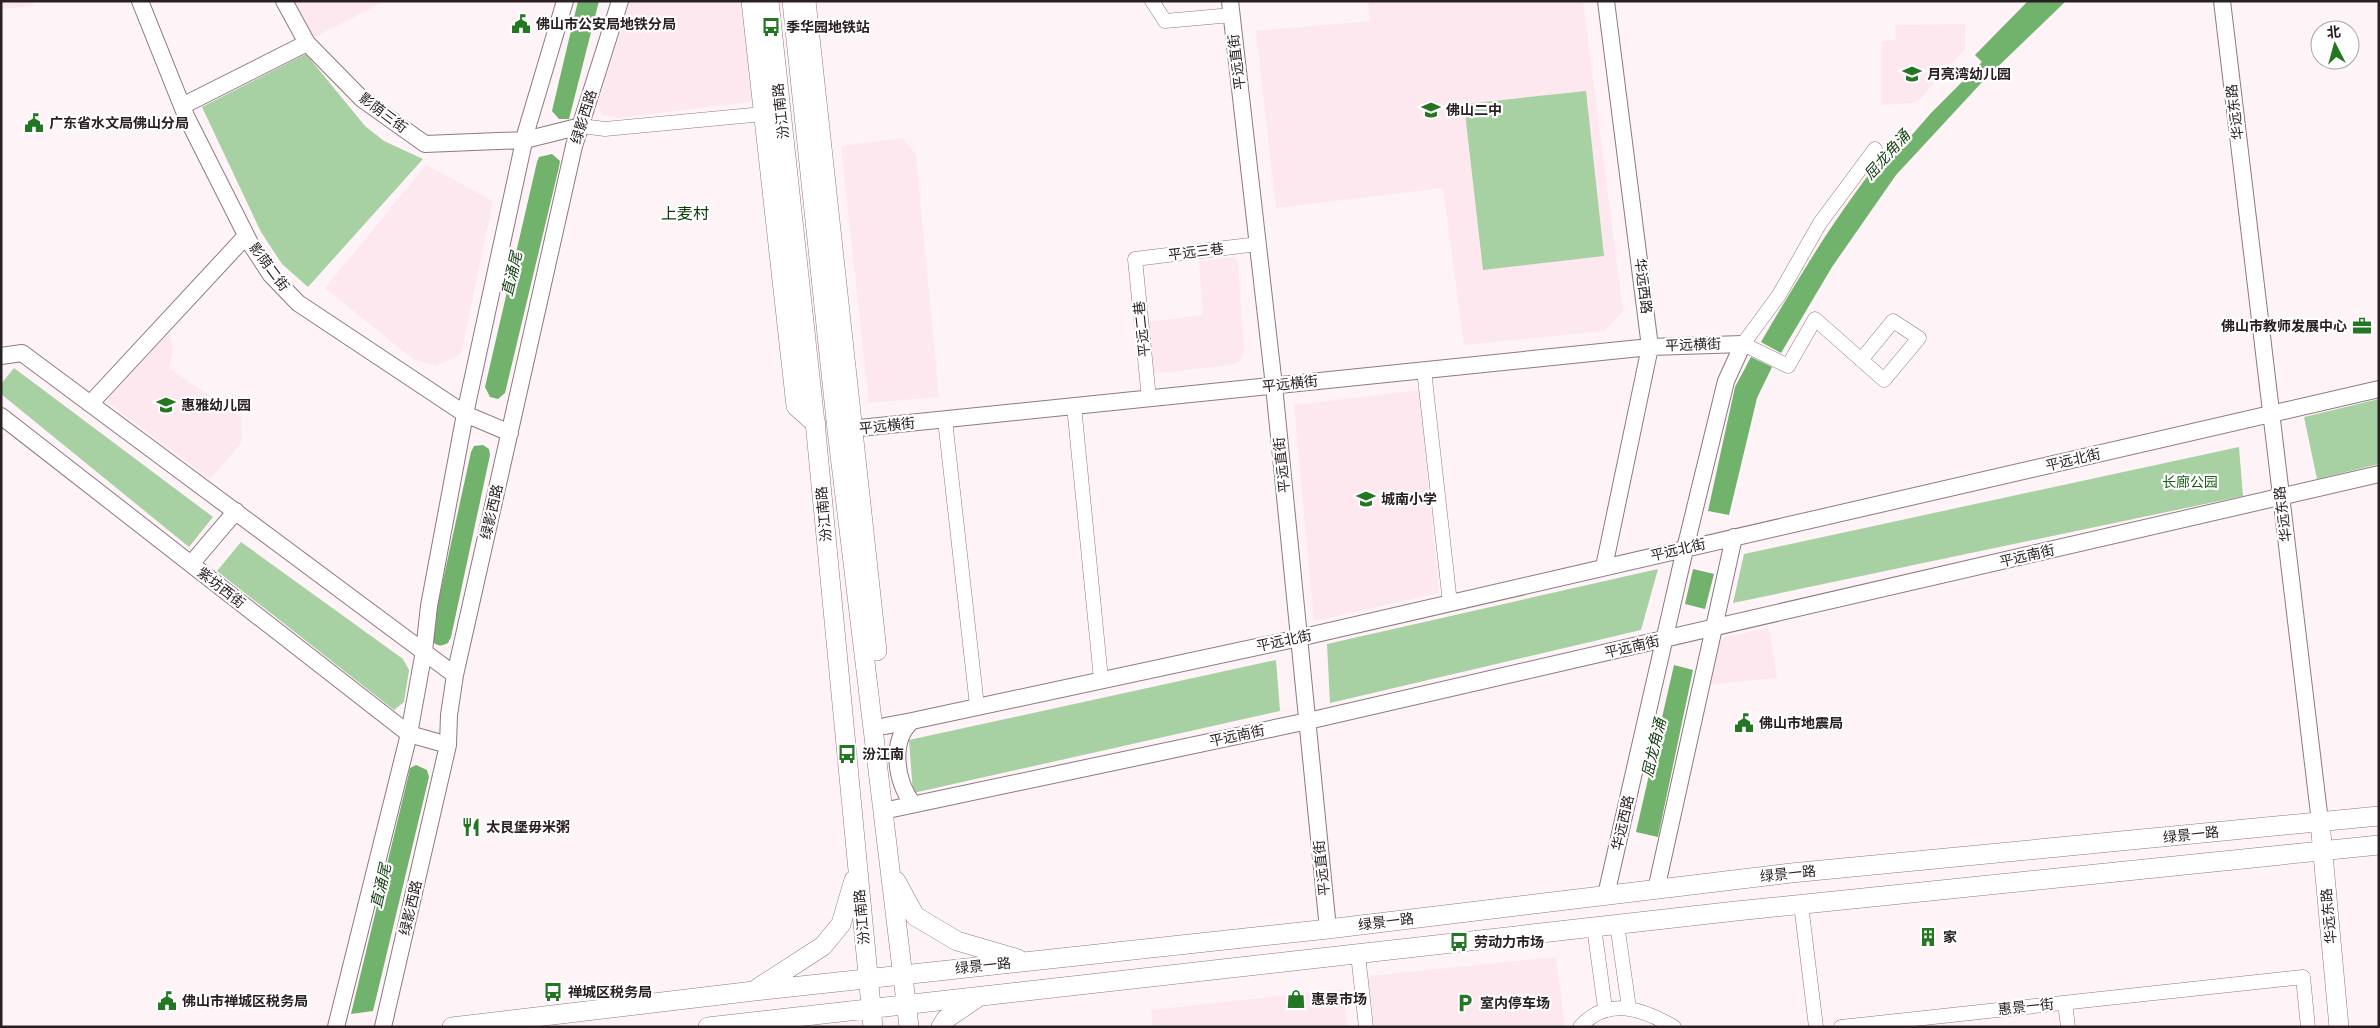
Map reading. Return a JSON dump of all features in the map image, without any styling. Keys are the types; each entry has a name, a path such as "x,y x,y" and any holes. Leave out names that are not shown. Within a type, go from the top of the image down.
{"main road":[{"path":"751,1 772,113"},
{"name":"汾江南路","path":"769,1 772,113 800,367 816,424 872,1018"},
{"name":"汾江南路","path":"792,1 810,108 889,810 889,868 909,1027"},
{"path":"806,1 810,108"},
{"path":"845,430 885,726 891,784 889,810 905,899"},
{"name":"绿景一路","path":"452,1027 868,978 1328,929 1801,872 2379,816"},
{"name":"华远东路","path":"2320,822 2339,1027"},
{"name":"绿景一路","path":"708,1027 798,1017 872,1018 907,1005 1800,904 2379,845"},
{"path":"889,868 915,916 957,941 1029,962"},
{"path":"754,991 824,946 841,924 858,870"},
{"path":"941,1027 946,1019 979,997"},
{"path":"798,1017 825,1027"}],"street":[{"name":"影荫二街","path":"140,1 182,106 246,236 271,275 298,303 465,414 510,433"},
{"name":"影荫三街","path":"284,1 307,43 362,99 425,144 525,140 581,126"},
{"path":"336,1027 409,734 424,651 428,606 465,414 525,140 565,1"},
{"name":"绿影西路","path":"383,1027 448,745 449,715 455,675 510,433 581,126 620,1"},
{"path":"1152,1 1165,21 1231,8"},
{"name":"华远西路","path":"1604,567 1650,347 1606,1"},
{"name":"华远东路","path":"2222,1 2320,822"},
{"name":"平远直街","path":"1231,8 1274,386 1328,929"},
{"path":"182,106 307,43"},
{"path":"581,126 605,128 772,113"},
{"path":"1861,360 1815,319 1788,366 1744,344 1779,296 1820,223 1875,149"},
{"path":"90,404 246,236"},
{"name":"平远三巷","path":"1135,258 1258,244"},
{"name":"平远二巷","path":"1135,258 1149,399"},
{"name":"华远西路","path":"1606,896 1685,548 1726,381 1744,344"},
{"name":"平远横街","path":"845,430 1650,347 1744,344"},
{"path":"1,356 22,353 455,675"},
{"path":"1424,370 1450,603"},
{"name":"平远北街","path":"885,726 1299,638 2379,389"},
{"path":"1074,406 1101,680"},
{"name":"紫坊西街","path":"1,416 409,734 448,745"},
{"path":"945,420 977,706"},
{"name":"平远南街","path":"889,810 1308,721 2282,498 2379,474"},
{"path":"190,564 236,511"},
{"path":"1656,890 1734,537"},
{"path":"912,721 904,728 897,749 901,782 913,804"},
{"path":"1800,904 1816,1027"},
{"path":"1617,924 1629,1008"},
{"path":"1594,927 1605,1008"},
{"path":"1358,954 1366,1027"},
{"name":"惠景一街","path":"1841,1027 2303,977 2308,1027"},
{"path":"2065,1003 2068,1027"},
{"path":"1580,1027 1605,1008 1629,1008 1674,1027"}],"shaded area":[{"path":"1,1 33,1 33,6 1,9"},
{"path":"292,1 385,1 313,38"},
{"path":"630,1 748,1 757,101 618,118 602,115 598,104"},
{"name":"佛山二中","path":"1368,1 1583,1 1623,311 1604,331 1464,345 1443,188 1276,208 1256,31 1370,21"},
{"name":"月亮湾幼儿园","path":"1965,24 1965,49 1919,100 1912,103 1882,105 1882,41 1896,40 1895,25"},
{"path":"903,138 916,155 939,397 869,403 841,146"},
{"path":"426,165 493,201 461,354 436,366 413,359 325,288"},
{"path":"1235,257 1238,261 1244,351 1239,362 1231,365 1151,374 1146,322 1203,315 1199,261"},
{"name":"惠雅幼儿园","path":"169,333 173,349 169,368 241,417 242,442 210,479 107,402 111,394"},
{"name":"城南小学","path":"1419,390 1439,593 1314,621 1294,405"},
{"path":"1769,628 1777,678 1706,685 1717,644 1726,637"},
{"name":"室内停车场","path":"1556,957 1565,1027 1374,1027 1368,976"},
{"name":"惠景市场","path":"1343,989 1347,1027 1153,1027 1151,1010"}],"green space":[{"path":"306,54 365,126 384,141 423,159 308,287 282,264 261,232 202,107"},
{"path":"1586,91 1604,256 1483,270 1464,104"},
{"path":"14,368 213,517 189,547 1,394 1,384"},
{"path":"2379,399 2379,464 2317,479 2304,417"},
{"name":"长廊公园","path":"2239,447 2243,496 1733,603 1744,554"},
{"path":"241,542 403,659 409,670 404,702 394,710 217,571"},
{"path":"1658,569 1641,630 1330,703 1327,644"},
{"path":"1276,660 1280,711 913,793 909,740"}],"water":[{"path":"578,1 599,1 569,119 559,119 552,111"},
{"name":"屈龙角涌","path":"2028,1 2066,1 1984,80 1896,175 1832,267 1781,353 1761,342 1824,238 1858,189 1896,141 1904,144 1931,113 1982,62 1975,55"},
{"name":"直涌尾","path":"552,154 560,161 559,167 505,393 498,399 490,397 485,387 537,162 539,157"},
{"path":"1751,357 1772,367 1757,398 1729,515 1708,511 1735,387"},
{"path":"483,445 489,449 490,455 451,637 448,643 439,645 430,640 471,452 474,446"},
{"path":"1693,569 1714,574 1705,609 1685,604"},
{"path":"1674,665 1693,670 1658,837 1636,832"},
{"path":"416,765 427,770 429,777 373,1011 351,1014 410,768"}],"place":[{"name":"佛山市公安局地铁分局","path":"521,24"},
{"name":"季华园地铁站","path":"771,27"},
{"name":"月亮湾幼儿园","path":"1912,74"},
{"name":"佛山二中","path":"1431,110"},
{"name":"广东省水文局佛山分局","path":"34,123"},
{"name":"佛山市教师发展中心","path":"2362,326"},
{"name":"惠雅幼儿园","path":"166,405"},
{"name":"城南小学","path":"1366,499"},
{"name":"佛山市地震局","path":"1744,723"},
{"name":"汾江南","path":"847,754"},
{"name":"太艮堡毋米粥","path":"471,827"},
{"name":"家","path":"1928,937"},
{"name":"劳动力市场","path":"1459,942"},
{"name":"禅城区税务局","path":"553,992"},
{"name":"惠景市场","path":"1296,999"},
{"name":"佛山市禅城区税务局","path":"167,1001"},
{"name":"室内停车场","path":"1465,1003"}],"district":[{"name":"上麦村","path":"685,214"}]}
